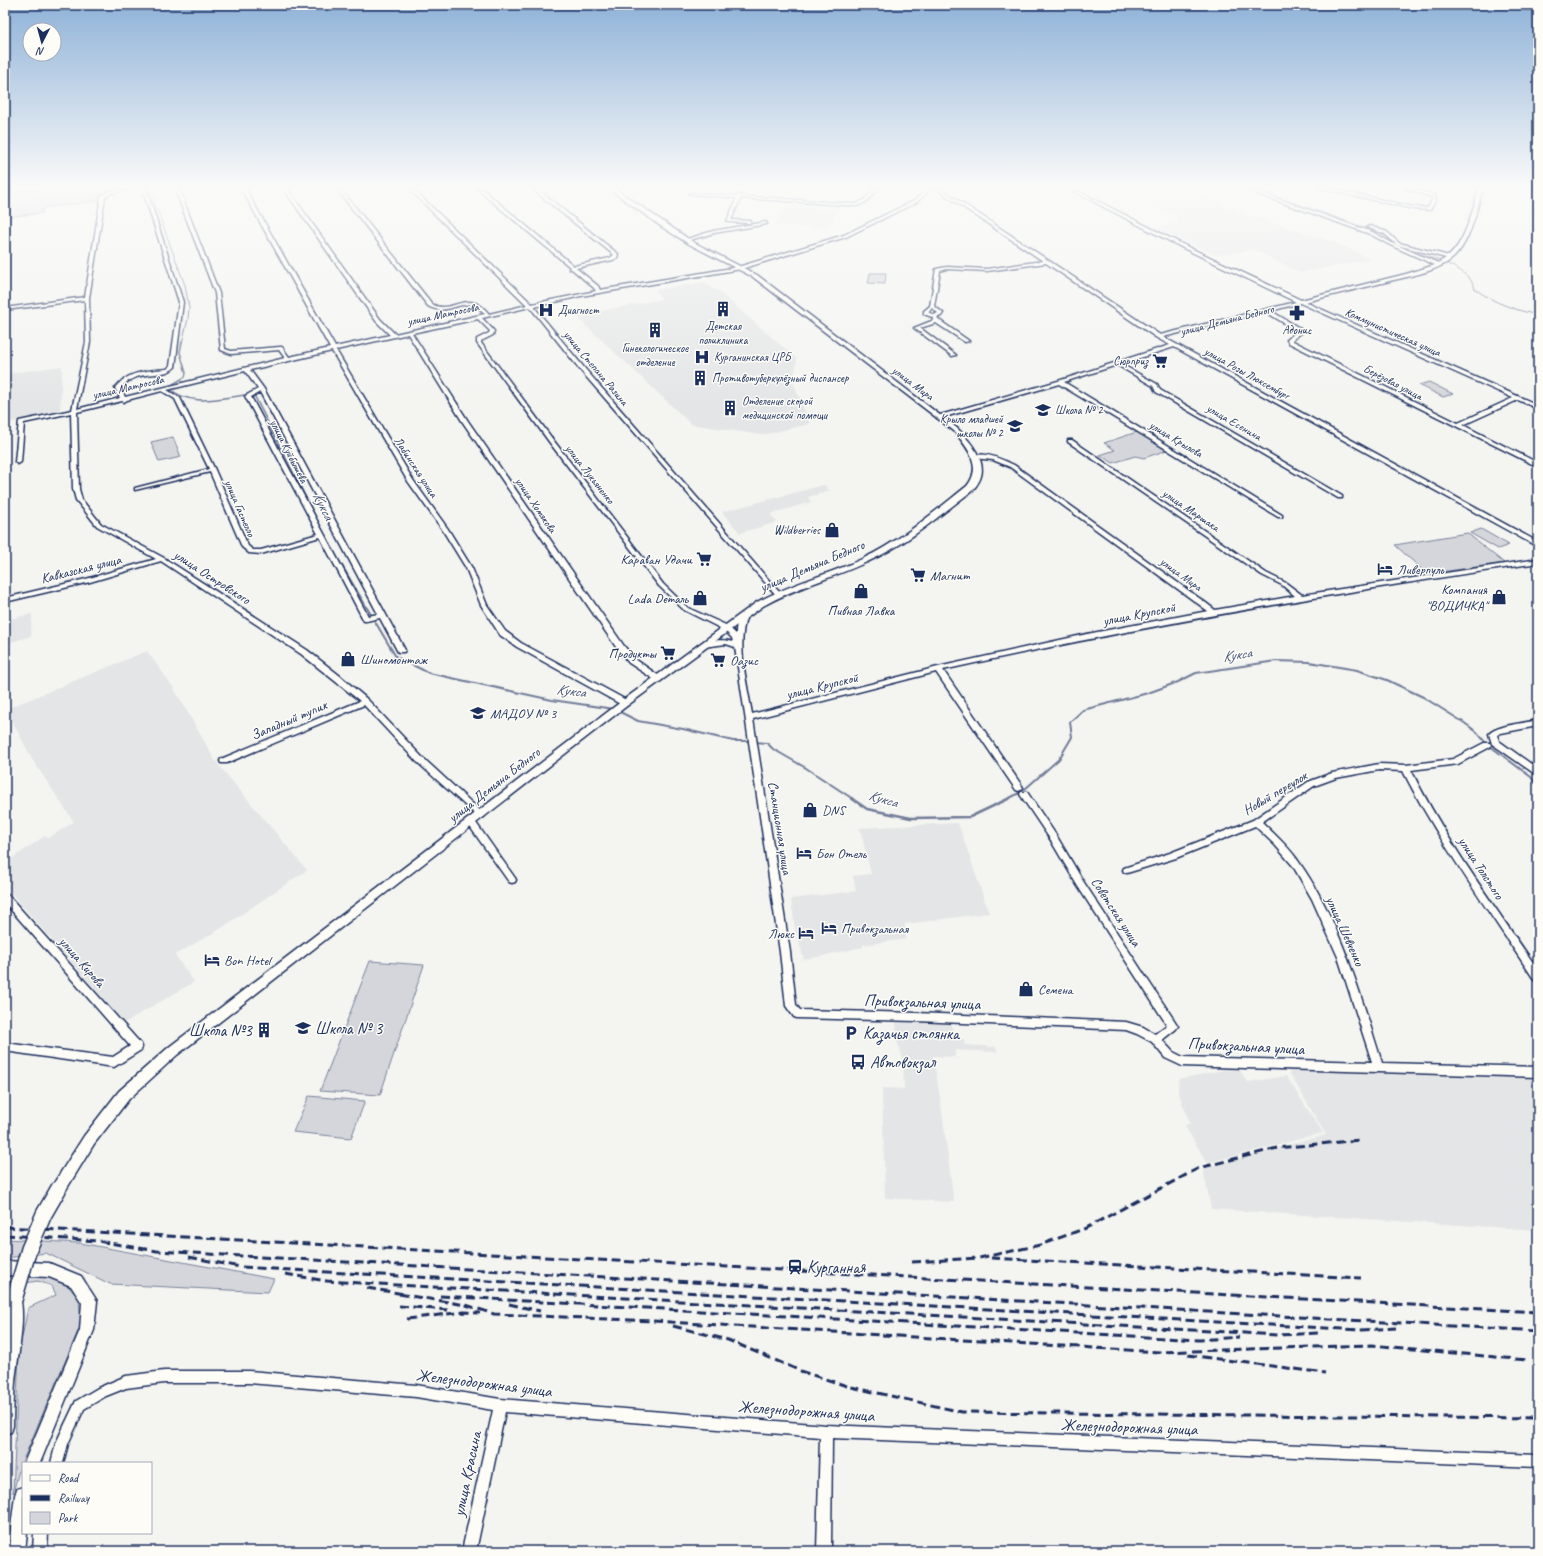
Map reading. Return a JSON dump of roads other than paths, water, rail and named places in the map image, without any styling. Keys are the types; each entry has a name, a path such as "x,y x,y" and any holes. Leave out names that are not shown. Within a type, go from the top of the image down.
{"main road":[{"name":"улица Мира","path":"724,261 755,276 956,430 968,444 975,457"},
{"name":"улица Демьяна Бедного","path":"14,1300 29,1249 44,1214 88,1140 124,1095 173,1052 619,707 744,615 778,594 864,561 886,550 908,536 970,488 976,481 979,474 975,457"},
{"path":"5,1268 49,1270 76,1281 90,1301 87,1330 32,1462"},
{"path":"5,1316 14,1300"},
{"path":"5,1426 7,1383 14,1319 14,1300"},
{"path":"17,1551 22,1504"}],"street":[{"name":"улица Островского","path":"93,261 87,298 88,342 74,411 76,490 79,500 99,525 162,559 304,652 365,702 476,818 512,880"},
{"path":"124,400 118,388 123,381 138,374 168,370 172,367 181,302 168,261"},
{"path":"205,261 217,293 223,350 232,353 280,348 288,359"},
{"name":"Лабинская улица","path":"284,261 333,349 410,480 445,529 469,568 484,605 502,633 619,707"},
{"path":"336,261 378,320 393,335"},
{"path":"395,261 433,308 472,304 477,305 488,315"},
{"name":"улица Степана Разина","path":"484,261 530,306 584,371 778,594"},
{"path":"562,261 596,287 599,292"},
{"path":"571,268 604,261"},
{"name":"улица Матросова","path":"18,462 21,422 124,400 288,359 393,335 599,292 740,268 764,261"},
{"name":"Коммунистическая улица","path":"1213,261 1300,302 1538,407"},
{"path":"1433,261 1441,264"},
{"name":"улица Демьяна Бедного","path":"1159,336 1408,275 1441,264 1446,261"},
{"path":"967,341 936,318 926,313 926,311 932,306 938,270 947,268 988,270 1047,262"},
{"name":"улица Розы Люксембург","path":"1047,262 1174,346 1538,545"},
{"path":"5,309 87,298"},
{"path":"932,306 941,313 939,316 916,328 954,355"},
{"name":"Берёзовая улица","path":"1267,310 1299,330 1300,332 1289,340 1291,342 1538,466"},
{"name":"улица Лукьяненко","path":"479,317 492,331 491,334 479,340 480,343 552,442 661,585 686,609 726,628"},
{"name":"улица Хомякова","path":"409,332 465,421 620,648 632,661 658,678"},
{"name":"улица Демьяна Бедного","path":"939,417 1060,382 1174,346"},
{"name":"улица Есенина","path":"1118,364 1155,384 1158,391 1340,497"},
{"name":"улица Куйбышева","path":"247,370 261,389 376,617 401,650"},
{"name":"улица Крылова","path":"1060,382 1280,516"},
{"name":"улица Куйбышева","path":"261,389 248,396 366,620 376,617"},
{"name":"улица Гастелло","path":"165,390 177,398 212,470 245,547 251,552 261,552 320,535"},
{"path":"1459,426 1518,398"},
{"name":"улица Маршака","path":"1070,441 1264,574 1284,584 1300,597"},
{"name":"улица Мира","path":"975,457 994,458 1012,466 1198,600 1212,612"},
{"name":"улица Гастелло","path":"137,489 212,470"},
{"name":"Кавказская улица","path":"5,600 88,581 162,559"},
{"name":"улица Крупской","path":"750,717 938,669 1081,638 1212,612 1430,576 1538,561"},
{"name":"Станционная улица","path":"738,646 740,625 744,615"},
{"name":"Станционная улица","path":"726,628 735,636 738,646 785,952 791,1006 796,1014"},
{"path":"703,645 727,642 738,646"},
{"name":"Советская улица","path":"938,669 1053,837 1080,883 1173,1026 1155,1039"},
{"name":"Западный тупик","path":"224,762 365,702"},
{"path":"1538,723 1499,731 1493,734 1495,742 1538,773"},
{"name":"Новый переулок","path":"1126,870 1173,856 1256,822 1311,784 1335,775 1379,767 1406,768 1455,762 1486,744"},
{"name":"улица Толстого","path":"1406,768 1423,802 1538,978"},
{"name":"улица Шевченко","path":"1256,822 1278,843 1296,864 1316,898 1343,957 1379,1068"},
{"name":"улица Кирова","path":"5,897 137,1046 114,1062 5,1047"},
{"name":"Привокзальная улица","path":"796,1014 916,1017 1126,1026 1140,1030 1155,1039 1169,1055 1182,1061 1538,1072"},
{"name":"Железнодорожная улица","path":"56,1462 62,1443 80,1405 102,1392 126,1382 164,1377 249,1377 416,1392 500,1405 826,1431 1538,1461"},
{"name":"улица Красина","path":"469,1551 500,1405"},
{"path":"824,1551 826,1431"},
{"path":"40,1551 41,1534"}],"waterway":[{"name":"Кукса","path":"176,261 185,285 189,308 182,343"},
{"name":"Кукса","path":"1439,261 1465,274 1475,289 1482,294 1497,302 1521,311 1538,315"},
{"name":"Кукса","path":"182,342 180,352 186,373 185,377 168,387 186,398 195,400 246,395"},
{"name":"Кукса","path":"252,395 254,395 329,543"},
{"name":"Кукса","path":"328,542 396,657 429,673 552,700 614,709"},
{"name":"Кукса","path":"1025,789 1059,759 1072,737 1070,722 1083,710 1148,693 1178,682 1196,673 1276,661 1309,662 1357,670 1387,680 1423,697 1463,722 1477,732 1485,742"},
{"name":"Кукса","path":"618,711 638,721 683,729 733,741 751,741"},
{"name":"Кукса","path":"755,742 767,743 773,749 806,768 853,799"},
{"name":"Кукса","path":"1490,746 1531,777 1538,787"},
{"name":"Кукса","path":"1009,799 1019,793"},
{"name":"Кукса","path":"851,798 867,809 911,818 970,817 1009,799"}],"railway":[{"path":"912,1262 979,1258 1040,1245 1086,1228 1199,1168 1277,1148 1360,1140"},
{"path":"5,1227 1538,1312"},
{"path":"5,1235 98,1241 157,1251 1538,1331"},
{"path":"189,1257 240,1267 1359,1330 1396,1328"},
{"path":"991,1258 1361,1278"},
{"path":"285,1274 327,1281 1279,1335 1319,1333"},
{"path":"367,1288 404,1294"},
{"path":"399,1294 466,1305 494,1314 653,1321 1160,1352 1372,1345 1526,1360"},
{"path":"440,1296 1199,1340 1239,1337"},
{"path":"509,1304 540,1311"},
{"path":"399,1306 448,1310"},
{"path":"407,1319 464,1312 480,1313"},
{"path":"673,1326 728,1340 803,1372 847,1386 962,1412 1538,1418"},
{"path":"1188,1355 1325,1373"}],"place":[{"name":"Детская поликлиника","path":"723,309"},
{"name":"Диагност","path":"546,310"},
{"name":"Адонис","path":"1297,313"},
{"name":"Гинекологическое отделение","path":"655,330"},
{"name":"Курганинская ЦРБ","path":"702,357"},
{"name":"Сюрприз","path":"1160,361"},
{"name":"Противотуберкулёзный диспансер","path":"700,378"},
{"name":"Отделение скорой медицинской помощи","path":"730,408"},
{"name":"Школа № 2","path":"1043,410"},
{"name":"Крыло младшей школы № 2","path":"1015,426"},
{"name":"Wildberries","path":"832,530"},
{"name":"Караван Удачи","path":"704,559"},
{"name":"Ливерпуль","path":"1385,569"},
{"name":"Магнит","path":"918,575"},
{"name":"Пивная Лавка","path":"861,591"},
{"name":"Компания \"ВОДИЧКА\"","path":"1499,597"},
{"name":"Lada Dеталь","path":"700,598"},
{"name":"Продукты","path":"668,653"},
{"name":"Шиномонтаж","path":"348,659"},
{"name":"Оазис","path":"718,660"},
{"name":"МАДОУ № 3","path":"478,713"},
{"name":"DNS","path":"810,810"},
{"name":"Бон Отель","path":"804,853"},
{"name":"Привокзальная","path":"829,928"},
{"name":"Люкс","path":"806,933"},
{"name":"Bon Hotel","path":"212,960"},
{"name":"Семена","path":"1026,989"},
{"name":"Школа № 3","path":"303,1028"},
{"name":"Школа №3","path":"264,1030"},
{"name":"Казачья стоянка","path":"851,1033"},
{"name":"Автовокзал","path":"858,1062"},
{"name":"Курганная","path":"795,1267"}]}
